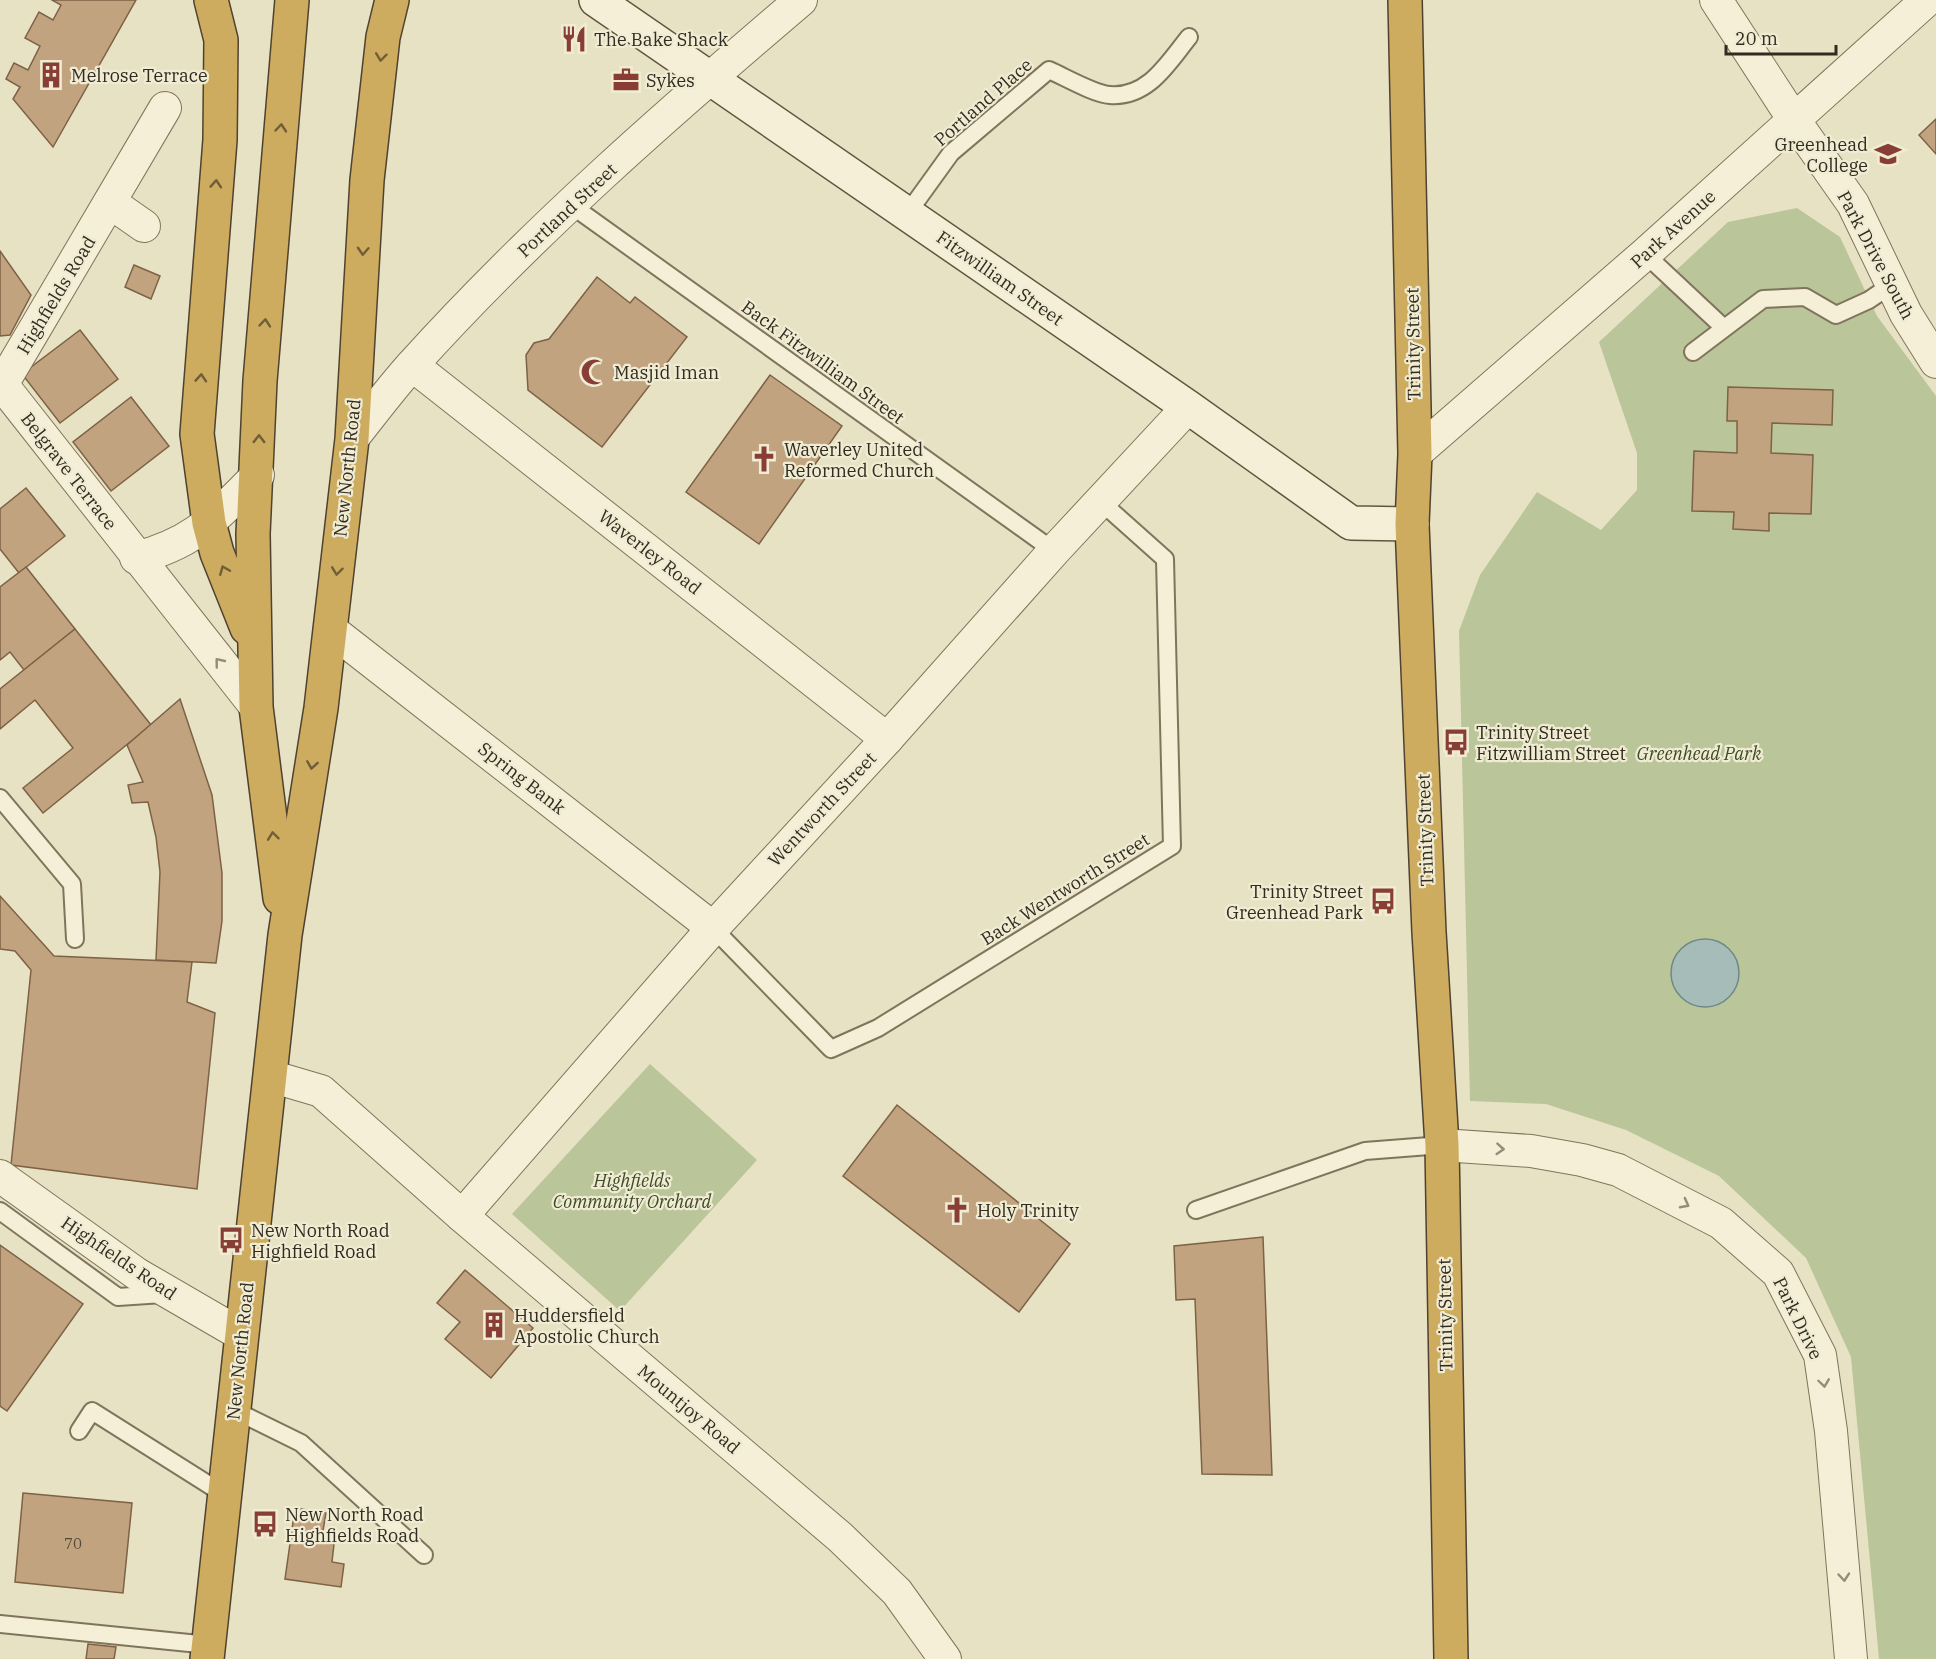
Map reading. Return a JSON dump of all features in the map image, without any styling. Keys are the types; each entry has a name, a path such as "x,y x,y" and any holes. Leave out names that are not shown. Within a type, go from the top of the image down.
{"highway":[{"path":"212,0 221,40 220,140 197,434 209,523 217,553 253,644"},
{"name":"New North Road","path":"285,935 256,707 253,644 253,534 258,475 260,381 292,0"},
{"name":"New North Road","path":"208,1652 270,1076 282,988 285,935 330,629 352,439 367,180 384,37 392,0"},
{"name":"Trinity Street","path":"1405,0 1415,454 1412,524 1429,932 1442,1145 1451,1659"}],"street":[{"name":"Fitzwilliam Street","path":"596,0 1188,407 1351,523 1412,524"},
{"name":"Portland Street","path":"352,439 412,365 571,205 710,77 801,0"},
{"name":"Park Drive South","path":"1716,0 1794,120 1853,204 1891,285 1936,362"},
{"name":"Park Avenue","path":"1415,454 1645,254 1928,0"},
{"name":"Highfields Road","path":"0,385 111,203 165,108"},
{"path":"111,203 144,225"},
{"name":"Waverley Road","path":"412,365 887,739"},
{"name":"Belgrave Terrace","path":"0,385 256,707"},
{"name":"Wentworth Street","path":"462,1216 713,928 887,739 1054,551 1188,407"},
{"path":"136,558 167,550 188,540 209,523 258,475"},
{"name":"Spring Bank","path":"330,629 713,928"},
{"name":"Mountjoy Road","path":"270,1076 321,1091 462,1216 840,1537 897,1592 945,1659"},
{"name":"Park Drive","path":"1442,1145 1531,1151 1582,1160 1618,1170 1721,1223 1778,1273 1820,1355 1830,1431 1851,1659"},
{"name":"Highfields Road","path":"0,1176 137,1274 242,1335"}],"lane":[{"name":"Portland Place","path":"907,214 951,153 1049,70 1109,95 1136,93 1158,76 1189,37"},
{"name":"Back Fitzwilliam Street","path":"571,205 1054,551"},
{"path":"1645,254 1723,327"},
{"path":"1693,352 1723,327 1763,299 1805,297 1836,315 1869,300 1891,285"},
{"name":"Back Wentworth Street","path":"713,928 831,1049 878,1028 1172,846 1165,559 1100,501"},
{"path":"0,798 72,884 75,939"},
{"path":"1196,1210 1365,1151 1442,1145"},
{"path":"0,1211 118,1297 171,1294"},
{"path":"234,1410 301,1443 424,1555"},
{"path":"79,1431 92,1411 225,1495"},
{"path":"0,1624 208,1652"}],"green space":[{"name":"Greenhead Park","path":"1797,208 1840,237 1877,316 1936,396 1936,1659 1879,1659 1851,1357 1806,1258 1719,1176 1626,1130 1546,1104 1470,1101 1459,631 1480,575 1537,492 1601,530 1637,490 1637,453 1599,342 1728,222"},
{"name":"Highfields Community Orchard","path":"650,1064 757,1160 620,1311 512,1214"}],"water":[{"path":"1705,939 1718,942 1729,949 1736,960 1739,973 1736,986 1729,997 1718,1004 1705,1007 1692,1004 1681,997 1674,986 1671,973 1674,960 1681,949 1692,942"}],"building":[{"name":"Melrose Terrace","path":"52,0 136,0 53,147 13,99 20,87 6,79 14,63 28,70 40,46 25,38 39,12 53,20 61,5"},
{"path":"1936,119 1936,154 1919,135"},
{"path":"0,251 31,295 10,335 0,336"},
{"path":"134,265 160,276 151,299 125,287"},
{"name":"Masjid Iman","path":"597,277 630,303 635,297 687,337 602,447 528,390 526,355 534,343 549,339"},
{"path":"80,330 118,379 60,423 22,374"},
{"name":"Waverley United Reformed Church","path":"770,375 842,426 759,544 686,492"},
{"path":"1728,387 1833,390 1832,425 1772,423 1771,453 1813,455 1811,514 1769,513 1769,531 1733,529 1734,512 1692,511 1694,451 1737,453 1737,421 1727,421"},
{"path":"131,397 169,446 111,491 73,442"},
{"path":"26,488 65,536 19,573 0,549 0,509"},
{"path":"26,567 75,629 24,670 10,652 0,660 0,587"},
{"path":"75,629 151,725 43,813 23,788 73,748 35,700 0,729 0,689"},
{"path":"180,699 212,795 222,873 222,921 216,963 156,960 160,872 156,837 148,802 132,803 128,785 143,782 127,745"},
{"path":"0,896 54,956 192,962 187,1002 215,1013 197,1189 11,1165 31,970 15,951 0,949"},
{"name":"Holy Trinity","path":"897,1105 1070,1244 1019,1312 843,1176"},
{"path":"1263,1237 1272,1475 1202,1474 1195,1299 1176,1300 1174,1246"},
{"path":"0,1245 83,1304 7,1411 0,1406"},
{"name":"Huddersfield Apostolic Church","path":"465,1270 533,1328 491,1378 445,1339 460,1322 437,1303"},
{"path":"23,1493 132,1503 123,1593 15,1582"},
{"path":"295,1508 326,1513 321,1542 334,1544 332,1562 344,1564 341,1587 285,1579"},
{"path":"88,1644 116,1647 114,1659 86,1659"}],"place":[{"name":"The Bake Shack","path":"574,39"},
{"name":"Melrose Terrace","path":"51,75"},
{"name":"Sykes","path":"626,80"},
{"name":"Greenhead College","path":"1888,154"},
{"name":"Masjid Iman","path":"594,372"},
{"name":"Waverley United Reformed Church","path":"764,459"},
{"name":"Trinity Street Fitzwilliam Street","path":"1456,742"},
{"name":"Trinity Street Greenhead Park","path":"1383,901"},
{"name":"Holy Trinity","path":"957,1210"},
{"name":"New North Road Highfield Road","path":"231,1240"},
{"name":"Huddersfield Apostolic Church","path":"494,1325"},
{"name":"New North Road Highfields Road","path":"265,1524"}]}
